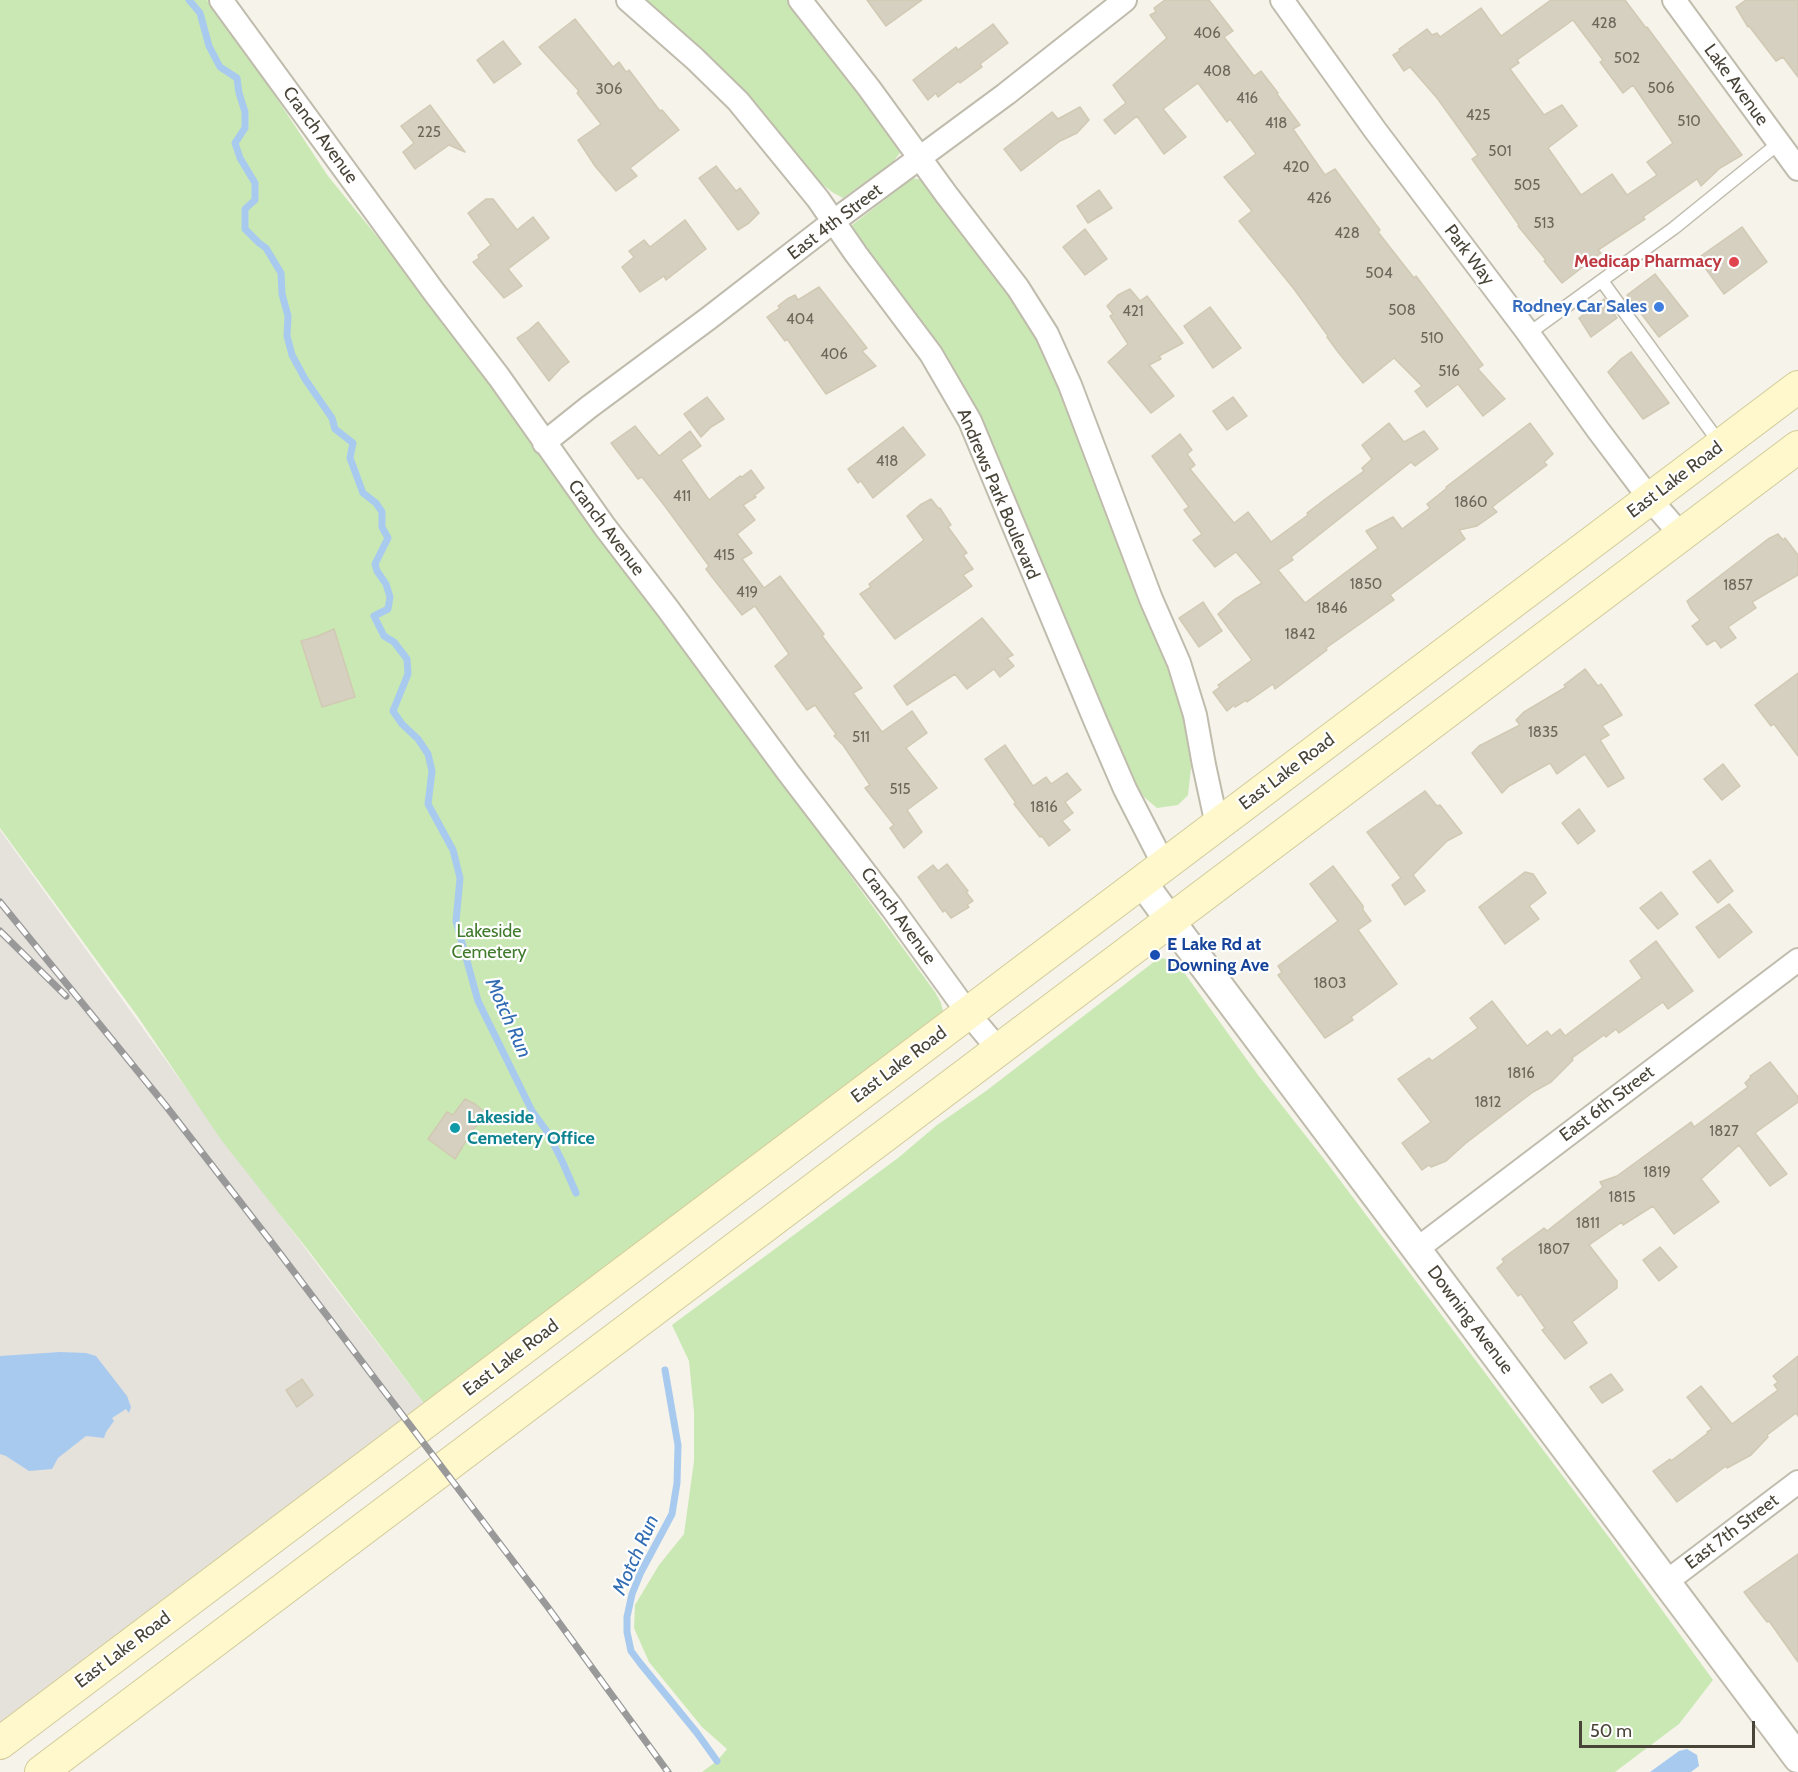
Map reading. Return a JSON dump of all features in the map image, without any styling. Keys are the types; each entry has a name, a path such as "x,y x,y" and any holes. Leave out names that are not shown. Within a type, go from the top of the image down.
{"main road":[{"name":"East Lake Road","path":"0,1743 1798,387"},
{"path":"41,1772 1798,447"}],"street":[{"name":"Cranch Avenue","path":"221,0 434,292 499,376 605,527 865,872 968,1013 999,1050"},
{"name":"Andrews Park Boulevard","path":"628,0 695,59 738,101 818,199 931,354 970,421 1120,780 1153,873"},
{"path":"800,0 1018,288 1047,334 1071,385 1151,599 1179,663 1195,715 1217,825"},
{"name":"East 4th Street","path":"544,443 920,159 1125,0"},
{"name":"Park Way","path":"1282,0 1375,130 1650,499 1681,536"},
{"name":"Lake Avenue","path":"1674,0 1798,169"},
{"name":"Downing Avenue","path":"1153,873 1170,919 1798,1758"},
{"name":"East 6th Street","path":"1417,1249 1798,960"},
{"name":"East 7th Street","path":"1666,1582 1798,1482"}],"lane":[{"path":"1528,334 1674,228 1779,143"},
{"path":"1602,282 1721,445"}],"shaded area":[{"path":"0,830 196,1102 426,1406 0,1730"}],"green space":[{"name":"Lakeside Cemetery","path":"0,0 207,0 260,73 328,176 431,303 665,621 941,1003 943,1011 940,1018 426,1406 222,1141 138,1017 0,828"},
{"path":"645,0 789,0 903,149 892,163 843,198 832,192 821,183 733,81"},
{"path":"913,178 926,181 1010,287 1052,364 1188,711 1191,768 1188,795 1178,805 1157,808 1144,797 1130,774 1028,535 995,451 969,396 905,300 867,252 852,225"},
{"path":"1159,958 1175,960 1258,1075 1614,1544 1713,1680 1679,1724 1615,1772 702,1772 717,1761 727,1749 702,1727 649,1662 634,1628 635,1605 659,1565 684,1534 694,1461 694,1412 689,1361 672,1325 898,1158 937,1125 986,1091"}],"water":[{"path":"60,1352 86,1353 96,1356 127,1396 131,1407 129,1413 126,1409 112,1418 114,1421 104,1438 86,1436 58,1458 52,1469 29,1471 0,1454 0,1356"},
{"path":"1687,1749 1697,1755 1699,1766 1691,1772 1650,1772 1679,1751"}],"building":[{"path":"867,0 922,0 886,26"},
{"path":"1165,0 1209,0 1233,31 1224,37 1254,76 1261,71 1278,93 1300,125 1293,129 1325,175 1335,169 1380,230 1378,232 1414,278 1416,276 1483,365 1478,369 1505,399 1483,416 1458,384 1427,407 1415,391 1422,386 1394,358 1363,383 1338,352 1294,289 1239,221 1252,211 1224,177 1256,154 1230,119 1227,122 1198,83 1163,109 1186,137 1164,154 1137,116 1115,134 1104,120 1126,103 1113,85 1167,38 1150,15 1156,12 1154,8"},
{"path":"1551,0 1625,0 1742,155 1720,168 1701,186 1697,179 1643,217 1645,219 1598,250 1601,253 1562,283 1518,226 1472,159 1478,155 1437,98 1410,67 1404,71 1393,55 1427,29 1432,35 1437,33 1440,37 1481,8 1501,36","holes":["1573,20 1603,60 1600,62 1623,93 1633,85 1673,143 1647,162 1657,175 1627,195 1612,174 1581,195 1548,148 1577,126 1562,105 1544,115 1510,69 1519,63 1517,60"]},
{"path":"1746,0 1798,0 1798,77 1783,57 1776,61 1748,27 1736,7"},
{"path":"575,19 613,67 619,62 626,72 629,70 660,111 662,110 679,130 630,168 637,176 616,191 595,166 578,140 601,124 577,93 579,91 539,47"},
{"path":"993,24 1008,43 960,83 959,81 938,97 936,93 928,100 913,80 956,47 958,50"},
{"path":"503,41 521,64 494,83 477,60"},
{"path":"430,105 465,152 449,145 415,169 403,152 414,143 401,126"},
{"path":"1080,107 1089,120 1077,133 1060,141 1021,171 1004,149 1052,112 1058,119"},
{"path":"716,166 736,191 740,188 759,213 738,230 699,178"},
{"path":"1099,190 1112,208 1088,223 1077,206"},
{"path":"486,199 493,199 517,230 533,217 549,238 508,269 522,286 504,298 473,262 491,245 468,213"},
{"path":"685,220 706,249 666,280 664,276 640,292 622,267 634,257 629,251 644,240 650,247"},
{"path":"1742,227 1767,262 1724,294 1698,258"},
{"path":"1085,229 1107,259 1085,275 1063,247"},
{"path":"1655,274 1688,316 1659,337 1627,295"},
{"path":"819,287 867,348 862,351 876,366 826,394 787,339 785,341 767,317 780,308 778,306 787,299 795,295 798,300"},
{"path":"1130,289 1140,301 1147,296 1183,343 1159,356 1161,359 1149,365 1174,396 1151,413 1108,362 1128,344 1110,316 1113,314 1107,306 1118,295"},
{"path":"1604,299 1617,318 1591,337 1579,318"},
{"path":"1210,307 1241,348 1213,368 1184,326"},
{"path":"538,322 569,362 549,381 517,338"},
{"path":"1631,352 1669,403 1643,419 1608,372"},
{"path":"707,397 724,419 701,437 684,414"},
{"path":"1233,397 1247,416 1227,430 1213,411"},
{"path":"1389,423 1404,442 1424,431 1438,449 1415,466 1411,462 1291,557 1293,560 1278,570 1305,603 1378,548 1366,531 1393,517 1402,529 1430,508 1427,504 1446,487 1530,423 1553,454 1544,462 1547,465 1492,507 1497,512 1477,526 1459,530 1465,539 1390,595 1394,600 1326,648 1327,650 1275,689 1273,684 1247,702 1246,700 1235,707 1234,705 1227,711 1213,692 1220,687 1218,685 1252,660 1218,614 1234,600 1262,583 1236,552 1215,567 1193,540 1202,534 1184,510 1189,507 1152,456 1180,434 1192,450 1187,454 1195,465 1190,469 1234,523 1248,512 1271,542 1364,471 1362,468 1372,459 1362,445"},
{"path":"635,426 659,456 690,431 701,446 681,460 709,500 751,470 764,488 754,496 756,497 743,505 755,520 737,534 752,553 742,559 764,588 780,576 862,688 853,693 882,732 912,711 927,733 906,748 937,788 907,810 922,832 904,848 890,828 894,825 865,788 870,785 843,745 834,736 836,734 815,705 807,710 775,666 789,654 755,606 742,615 706,569 709,566 664,505 642,477 638,479 611,443"},
{"path":"903,427 925,455 873,498 861,481 858,483 848,469"},
{"path":"931,499 940,508 951,525 948,527 967,553 963,555 973,569 963,575 972,586 895,639 860,594 871,587 869,584 924,540 907,516"},
{"path":"1778,534 1783,540 1785,538 1798,555 1798,575 1752,602 1756,608 1728,627 1736,638 1721,648 1715,640 1707,645 1692,626 1700,620 1687,601 1768,539"},
{"path":"1203,602 1222,631 1199,647 1179,618"},
{"path":"982,618 1013,655 1007,658 1014,666 1000,677 994,669 967,689 955,674 907,705 894,686"},
{"path":"334,629 355,697 322,707 301,641"},
{"path":"1585,669 1598,686 1601,684 1622,715 1602,726 1609,735 1600,740 1624,778 1608,787 1585,754 1557,774 1550,763 1509,786 1502,793 1472,753 1479,746 1520,725 1516,720 1524,712 1566,687 1564,685"},
{"path":"1798,673 1798,756 1774,724 1771,726 1755,705"},
{"path":"1005,745 1033,786 1046,777 1051,784 1067,773 1081,790 1065,802 1073,813 1062,821 1070,830 1049,846 1014,804 1016,803 985,759"},
{"path":"1723,764 1740,786 1722,800 1704,779"},
{"path":"1425,791 1437,806 1440,805 1462,833 1447,841 1413,875 1425,891 1405,905 1392,885 1401,878 1367,832"},
{"path":"1579,809 1595,831 1578,844 1562,823"},
{"path":"1710,860 1733,891 1718,903 1693,872"},
{"path":"947,864 973,901 967,905 969,907 951,918 945,910 943,912 918,877 933,865 938,871"},
{"path":"1333,866 1363,906 1363,910 1371,921 1358,930 1397,984 1351,1017 1353,1020 1325,1038 1278,975 1282,972 1278,966 1338,921 1310,884"},
{"path":"1525,872 1533,874 1546,893 1529,906 1539,919 1505,944 1479,907"},
{"path":"1661,892 1678,914 1658,929 1640,908"},
{"path":"1729,904 1752,932 1719,958 1696,927"},
{"path":"1656,941 1693,991 1668,1009 1663,1002 1619,1033 1616,1029 1606,1037 1604,1035 1572,1058 1573,1060 1551,1082 1533,1092 1446,1161 1431,1167 1429,1165 1422,1170 1402,1143 1431,1122 1398,1079 1429,1058 1432,1061 1478,1028 1470,1018 1492,1001 1527,1046 1547,1031 1551,1036 1560,1029 1565,1036 1642,978 1630,961"},
{"path":"1770,1062 1798,1097 1798,1102 1755,1133 1787,1174 1770,1186 1739,1145 1701,1179 1719,1202 1674,1234 1653,1206 1623,1225 1622,1222 1589,1245 1617,1281 1617,1288 1572,1322 1587,1343 1565,1359 1542,1330 1545,1328 1521,1294 1518,1296 1497,1268 1504,1262 1502,1259 1544,1228 1547,1231 1603,1187 1600,1182 1617,1176 1691,1122 1694,1127 1748,1087 1745,1083 1750,1076"},
{"name":"Lakeside Cemetery Office","path":"465,1099 487,1114 472,1131 455,1159 428,1139 447,1112 453,1115"},
{"path":"1660,1247 1677,1267 1659,1281 1643,1260"},
{"path":"1798,1356 1798,1416 1796,1413 1767,1435 1768,1437 1751,1455 1727,1468 1726,1466 1677,1502 1653,1471 1670,1459 1671,1461 1712,1429 1687,1397 1701,1386 1732,1424 1778,1390 1774,1385 1778,1382 1773,1376"},
{"path":"1611,1374 1623,1390 1602,1403 1590,1387"},
{"path":"302,1379 313,1395 297,1407 286,1390"},
{"path":"1798,1554 1798,1662 1769,1621 1767,1622 1744,1592"}],"waterway":[{"name":"Motch Run","path":"189,0 200,13 209,46 220,67 237,78 245,112 245,128 235,143 240,158 255,183 255,200 245,209 245,229 266,248 281,273 282,294 288,316 287,336 292,355 305,379 332,418 335,429 353,443 350,458 363,493 376,503 382,512 382,527 388,538 375,564 390,597 388,609 374,616 384,636 394,642 407,659 408,674 393,711 428,754 432,771 428,804 453,850 460,878 456,921 478,1001 532,1111 548,1133 576,1193"},
{"name":"Motch Run","path":"665,1370 678,1445 677,1483 672,1514 632,1594 627,1617 627,1632 631,1651 717,1761"}],"railway":[{"path":"0,902 166,1106 272,1243 547,1606 668,1772"},
{"path":"0,931 66,996"}],"place":[{"name":"Medicap Pharmacy","path":"1734,262"},
{"name":"Rodney Car Sales","path":"1659,307"},
{"name":"E Lake Rd at Downing Ave","path":"1155,955"},
{"name":"Lakeside Cemetery Office","path":"455,1128"}]}
